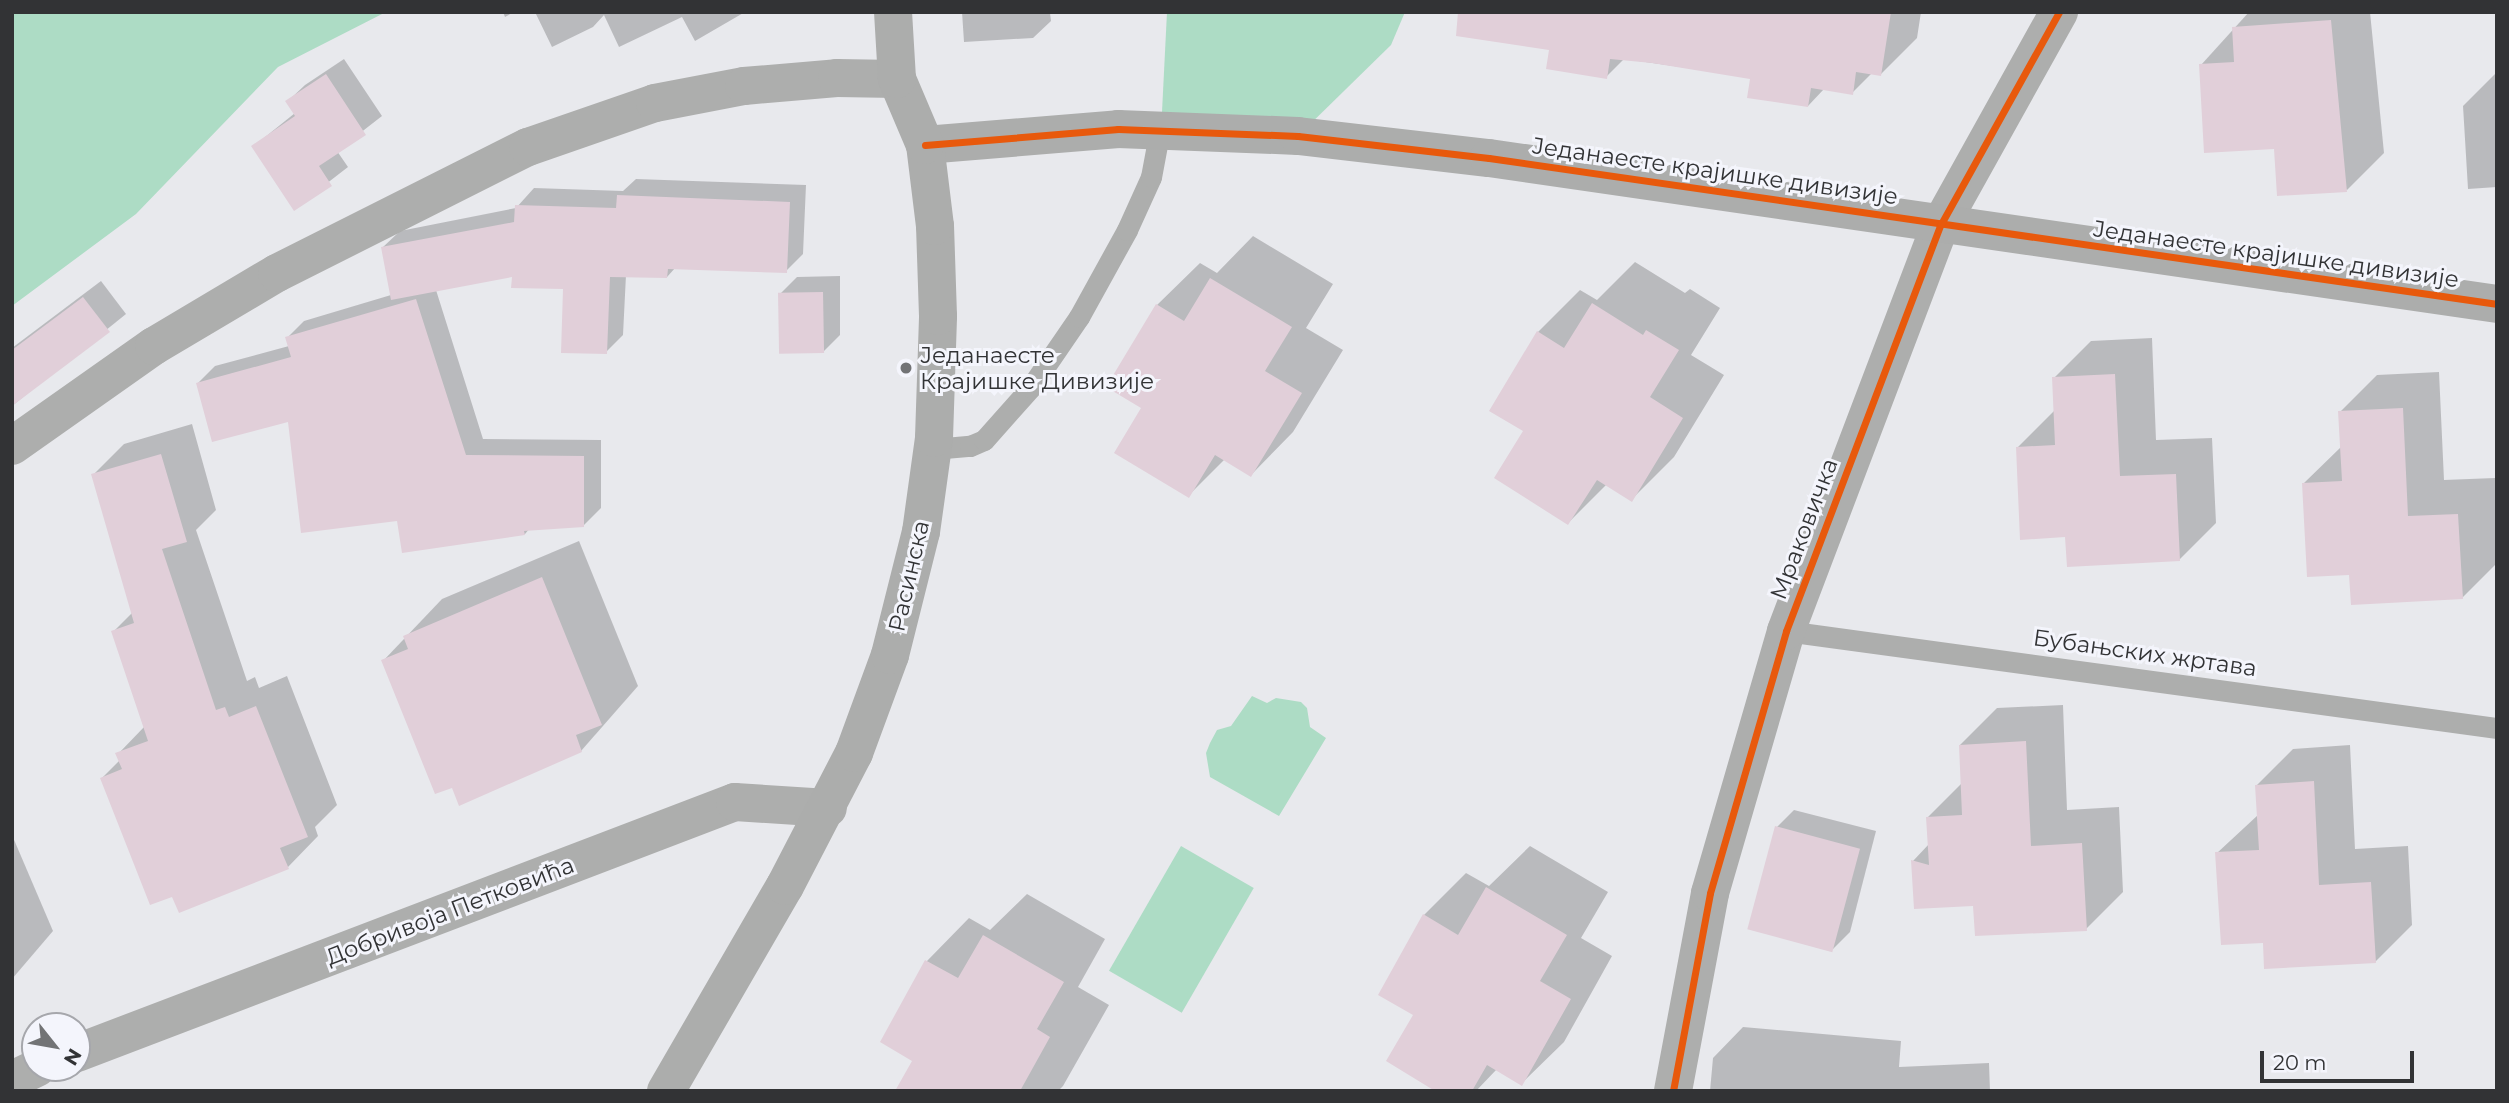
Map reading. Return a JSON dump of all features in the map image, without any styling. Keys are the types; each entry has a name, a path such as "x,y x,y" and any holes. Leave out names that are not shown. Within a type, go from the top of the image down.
{"street":[{"name":"Расинска","path":"666,1091 828,808 890,655 921,532 933,449 938,316 935,226 925,145 897,79 892,12"},
{"name":"Мраковичка","path":"1673,1091 1710,893 1786,631 1941,224 2059,12"},
{"path":"12,446 154,346 277,273 528,147 656,103 744,86 837,78 897,79"},
{"name":"Једанаесте крајишке дивизије","path":"925,145 1160,129 1298,136 1489,158 2497,304"},
{"name":"Добривоја Петковића","path":"91,1048 735,802 828,808"}],"lane":[{"path":"933,449 970,446 984,440 1031,387 1079,317 1127,230 1151,177 1160,129"},
{"name":"Бубањских жртава","path":"1786,631 2497,728"}],"green space":[{"path":"12,12 386,12 278,67 136,214 12,306"},
{"path":"1167,12 1405,12 1391,45 1298,136 1162,112"},
{"path":"1252,696 1267,703 1276,698 1301,702 1307,708 1310,727 1326,738 1279,816 1210,777 1206,753 1210,743 1217,730 1231,726"},
{"path":"1181,846 1254,888 1182,1013 1109,971"}],"building":[{"path":"1458,12 1891,12 1881,76 1856,72 1853,95 1811,88 1808,107 1747,98 1750,79 1652,63 1610,59 1607,79 1546,69 1549,50 1456,36"},
{"path":"2331,20 2347,192 2277,196 2274,149 2204,153 2199,64 2234,62 2232,27"},
{"path":"326,74 366,135 319,166 332,186 294,211 251,146 295,116 285,101"},
{"path":"617,195 790,202 787,273 668,269 667,278 610,277 607,354 561,353 563,289 511,288 512,277 391,300 381,247 514,222 515,205 616,208"},
{"path":"1210,278 1292,327 1265,371 1302,393 1251,477 1215,455 1189,498 1114,453 1141,408 1106,387 1156,304 1184,321"},
{"path":"823,292 824,353 779,354 778,293"},
{"path":"83,297 110,332 12,406 12,350"},
{"path":"416,299 466,455 584,456 584,527 524,531 525,535 402,553 397,521 301,533 288,422 212,442 196,383 291,357 285,337"},
{"path":"1592,303 1643,335 1646,330 1679,350 1650,397 1683,418 1632,502 1597,480 1568,525 1494,478 1523,431 1489,411 1537,331 1564,348"},
{"path":"2115,374 2120,476 2176,474 2180,561 2067,567 2065,537 2020,540 2016,447 2055,445 2052,377"},
{"path":"2403,408 2408,516 2458,514 2463,599 2351,605 2349,575 2307,577 2302,483 2342,481 2338,411"},
{"path":"161,454 187,542 162,549 216,710 225,707 229,717 256,706 308,837 280,848 289,869 179,913 172,897 150,905 100,778 122,769 115,753 148,741 111,631 134,623 91,474"},
{"path":"542,577 602,725 576,735 582,752 459,806 452,788 435,794 381,660 408,649 403,636"},
{"path":"2026,741 2031,846 2082,843 2087,931 1975,936 1973,906 1914,909 1911,860 1929,865 1926,817 1962,815 1959,745"},
{"path":"2314,781 2319,885 2371,882 2376,963 2264,969 2263,943 2221,945 2215,852 2259,850 2255,785"},
{"path":"1775,826 1860,849 1832,952 1747,929"},
{"path":"1486,887 1567,935 1540,981 1571,999 1522,1086 1487,1065 1472,1091 1435,1091 1386,1061 1413,1015 1378,995 1423,914 1458,935"},
{"path":"983,935 1064,982 1037,1029 1050,1037 1020,1091 895,1091 912,1061 880,1042 925,960 958,978"}],"cycle path":[{"path":"1673,1091 1710,893 1786,631 1941,224 2059,12"},
{"path":"925,145 1118,129 1298,136 1489,158 2497,304"}],"place":[{"name":"Једанаесте Крајишке Дивизије","path":"906,368"}]}
